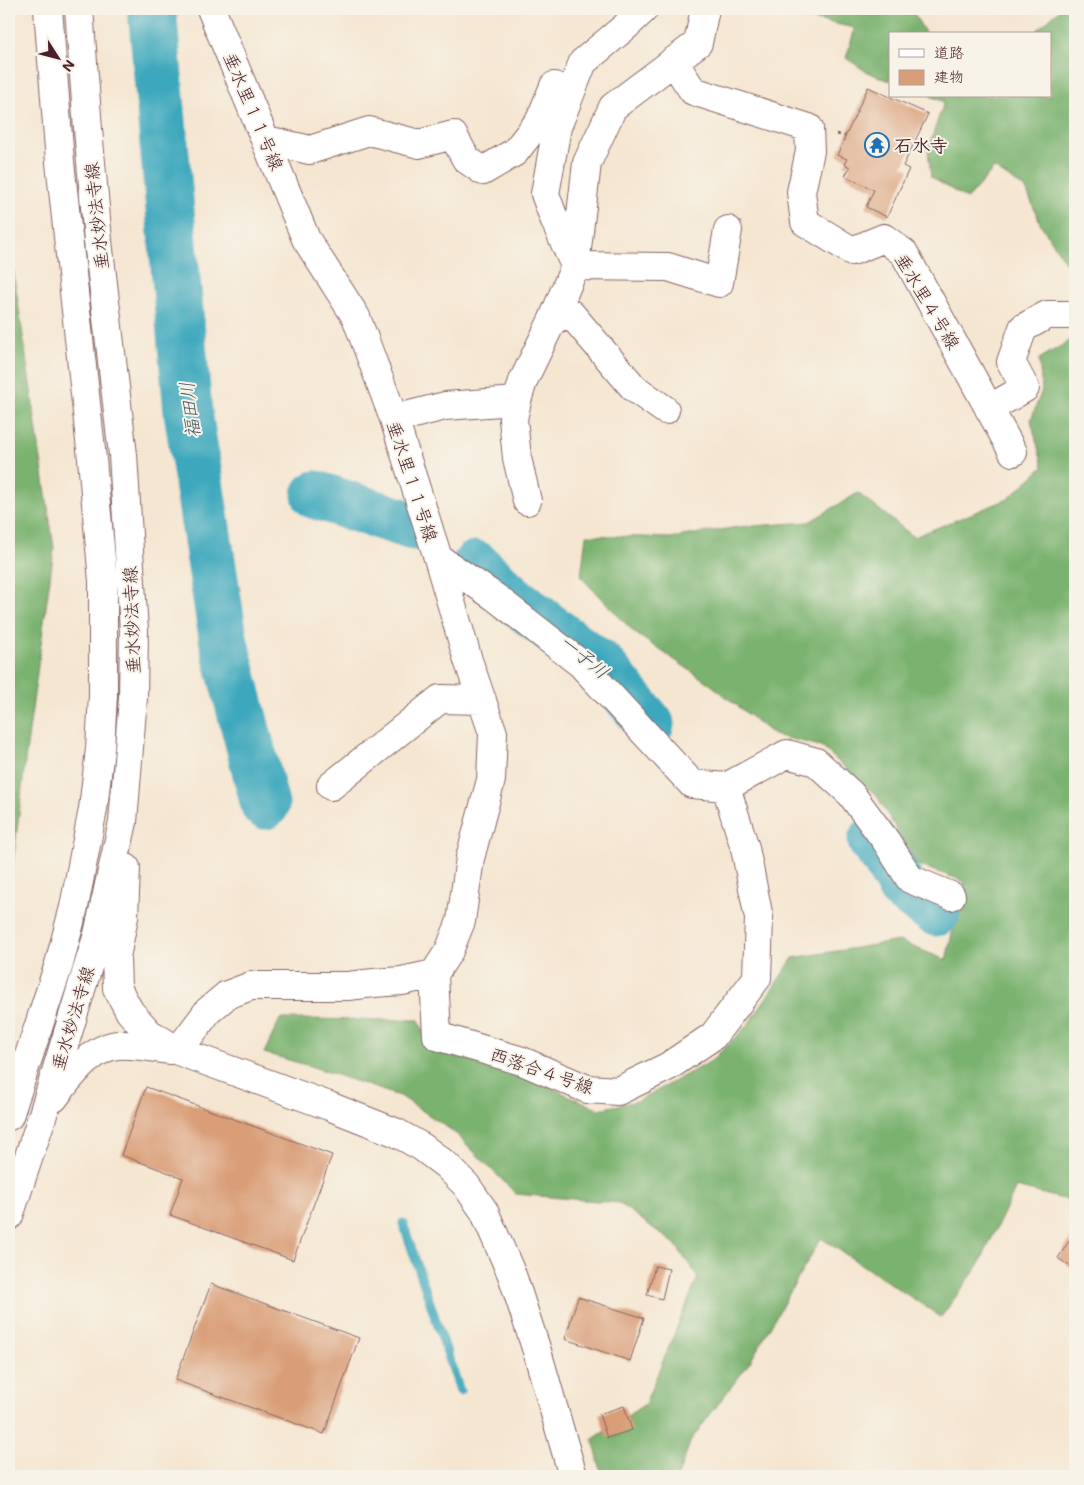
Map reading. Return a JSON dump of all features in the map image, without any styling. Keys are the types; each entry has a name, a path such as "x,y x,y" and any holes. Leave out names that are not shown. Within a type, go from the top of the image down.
{"street":[{"name":"垂水妙法寺線","path":"9,1116 59,964 74,907 93,808 100,750 103,695 103,581 91,449 60,162 48,9"},
{"name":"垂水妙法寺線","path":"9,1216 98,934 123,822 133,698 134,631 122,455 98,242 79,9"},
{"name":"垂水里１１号線","path":"211,9 306,239 356,317 394,419 468,660 493,732 491,780 470,858 461,921 449,951 434,974"},
{"path":"266,140 310,150 369,131 419,144 453,135 466,159 483,171 515,152 540,120 557,80 584,62 626,27 644,9"},
{"path":"527,501 517,458 513,419 523,381 553,319 575,266 587,163 613,108 698,43 705,9"},
{"name":"垂水里４号線","path":"673,61 693,91 810,128 810,151 801,192 805,222 852,252 884,238 904,253 1013,452"},
{"path":"575,266 545,194 557,127 584,62"},
{"path":"575,266 668,267 719,283 728,230"},
{"path":"553,319 571,314 634,388 665,410"},
{"path":"989,408 1025,388 1011,362 1023,328 1047,315 1075,315"},
{"path":"394,419 445,406 517,401"},
{"path":"438,558 495,597 581,664 692,784 726,787 787,754 816,762 851,794 886,841 910,879 950,896"},
{"path":"331,786 440,699 482,700"},
{"name":"西落合４号線","path":"434,974 437,1036 522,1061 587,1089 618,1091 669,1066 713,1036 757,978 759,918 745,848 726,787"},
{"path":"123,822 126,874 124,917 116,957 117,988 130,1012 149,1033 178,1051 397,1133 422,1147 446,1164 466,1184 484,1211 512,1276 540,1360 573,1476"},
{"path":"178,1051 208,1011 227,995 251,986 348,986 374,982 402,981 434,974"},
{"path":"44,1110 74,1071 98,1052 116,1045 178,1051"}],"green space":[{"path":"804,9 911,9 925,32 889,32 889,81 867,72 846,58 855,28 798,16"},
{"path":"1060,9 1075,9 1075,1202 1016,1187 979,1265 941,1317 821,1238 750,1362 691,1440 678,1476 602,1476 593,1439 645,1404 698,1277 675,1244 619,1203 516,1194 454,1132 402,1097 310,1066 264,1053 280,1019 419,1020 429,1048 526,1077 599,1109 638,1101 711,1061 748,1025 793,958 899,941 946,960 964,881 918,865 876,795 821,746 774,735 710,684 635,633 581,577 586,535 670,538 738,527 809,522 858,493 914,537 1008,499 1043,467 1031,420 1042,390 1039,359 1071,340 1073,274 1041,225 1026,189 994,168 967,199 931,177 928,149 944,102 935,98 1052,98 1052,32 1035,32"},
{"path":"9,240 54,549 26,753 9,899"}],"building":[{"name":"石水寺","path":"868,87 928,114 903,166 909,169 887,217 866,207 874,190 845,176 850,167 844,164 847,159 837,155"},
{"path":"146,1087 332,1155 293,1260 170,1215 183,1178 121,1155"},
{"path":"1075,1232 1075,1270 1058,1258"},
{"path":"655,1266 669,1269 662,1299 647,1295"},
{"path":"211,1284 359,1338 324,1434 175,1380"},
{"path":"578,1297 644,1318 630,1361 565,1339"},
{"path":"624,1406 632,1430 607,1438 599,1414"}],"waterway":[{"name":"福田川","path":"152,9 188,412 224,644 265,805"},
{"name":"一子川","path":"316,495 413,526"},
{"name":"一子川","path":"476,565 512,598 602,666 650,724"},
{"name":"一子川","path":"872,841 883,855 903,889 936,912"},
{"path":"403,1223 460,1391"}],"place":[{"name":"石水寺","path":"877,145"}]}
